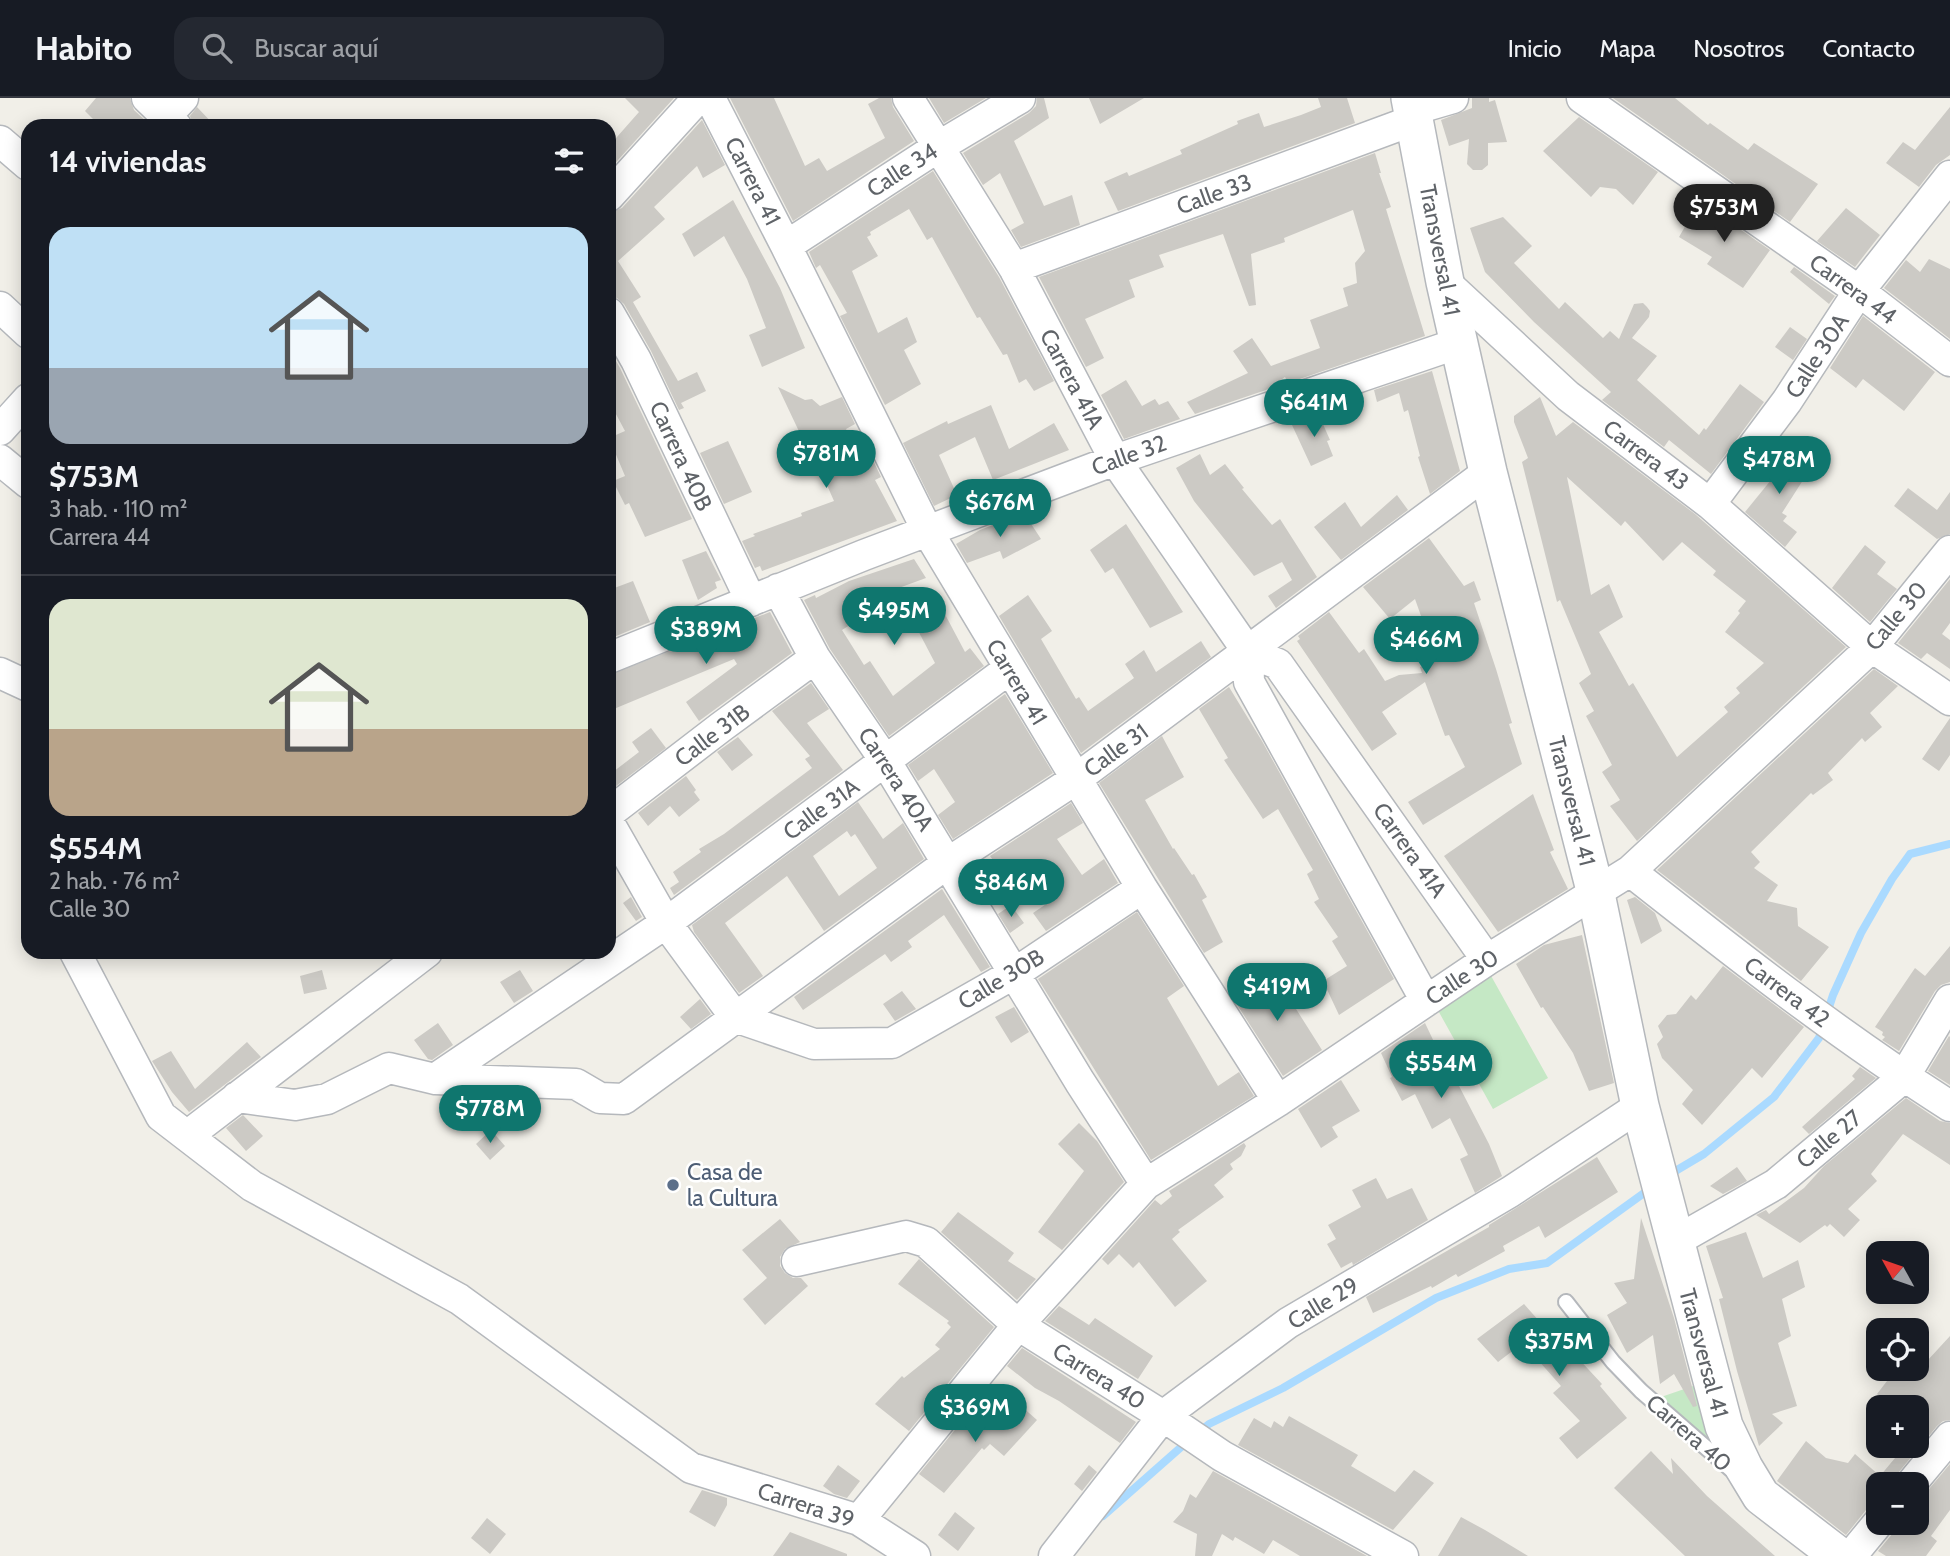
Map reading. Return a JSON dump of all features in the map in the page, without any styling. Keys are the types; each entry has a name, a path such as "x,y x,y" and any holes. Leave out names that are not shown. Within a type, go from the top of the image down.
{"street":[{"path":"616,188 698,98"},
{"name":"Carrera 41","path":"710,98 928,532 1142,888 1278,1101"},
{"name":"Carrera 41A","path":"908,98 1014,268 1115,460 1248,652 1249,682 1426,1001"},
{"name":"Calle 34","path":"786,246 938,147 1020,98"},
{"name":"Calle 33","path":"1014,268 1412,109 1453,98"},
{"name":"Carrera 44","path":"1582,98 1859,291 1950,361"},
{"name":"Transversal 41","path":"1412,109 1445,282 1489,472 1596,894 1650,1147 1724,1426 1761,1496"},
{"path":"0,141 21,158"},
{"name":"Calle 30A","path":"1710,504 1787,401 1859,291 1950,176"},
{"name":"Carrera 43","path":"1445,282 1568,396 1710,504 1872,647 1950,700"},
{"path":"0,307 21,326"},
{"name":"Carrera 40B","path":"616,325 765,595"},
{"name":"Calle 32","path":"616,655 1115,460 1459,343"},
{"path":"0,430 21,406"},
{"path":"0,460 21,477"},
{"name":"Calle 31","path":"237,1097 295,1105 327,1099 389,1068 435,1079 576,1084 600,1098 624,1099 948,862 1076,779 1489,472"},
{"name":"Calle 30","path":"859,1520 1018,1325 1146,1184 1278,1101 1487,960 1630,871 1872,647 1950,551"},
{"name":"Carrera 40A","path":"765,595 816,658 886,762 1080,1082 1146,1184"},
{"name":"Carrera 41A","path":"1248,652 1278,664 1487,960"},
{"name":"Calle 31B","path":"616,808 816,658"},
{"name":"Calle 31A","path":"616,957 886,762 1009,669"},
{"path":"0,674 21,683"},
{"path":"616,835 666,923 735,1017"},
{"name":"Carrera 42","path":"1630,871 1811,1012 1950,1106"},
{"name":"Calle 30B","path":"735,1017 814,1044 892,1043 1015,973 1142,888"},
{"name":"Carrera 39","path":"79,959 161,1116 252,1186 459,1299 691,1468 859,1520 915,1556"},
{"path":"187,1136 417,959"},
{"name":"Calle 31A","path":"435,1079 613,959"},
{"name":"Calle 27","path":"1674,1242 1776,1184 1904,1077 1950,1000"},
{"name":"Calle 29","path":"1054,1556 1167,1419 1288,1323 1510,1192 1640,1106"},
{"name":"Carrera 40","path":"797,1261 906,1236 926,1242 1018,1325 1222,1456 1403,1556"},
{"path":"1921,1472 1950,1437"},
{"path":"1761,1496 1839,1556"},
{"path":"1851,1556 1868,1535"}],"lane":[{"name":"Carrera 40","path":"1566,1302 1613,1363 1641,1391 1761,1496"}],"green space":[{"path":"1490,974 1548,1078 1493,1109 1435,1005"},
{"path":"1696,1385 1717,1446 1661,1397"}],"building":[{"path":"96,98 130,98 134,110 144,119 93,119 85,111"},
{"path":"625,98 674,98 616,162 616,138 639,112"},
{"path":"730,98 774,98 805,166 819,158 827,171 885,138 868,104 879,98 891,98 893,107 914,141 793,221"},
{"path":"929,98 986,98 944,123"},
{"path":"1037,98 1044,98 1049,118 1014,141 1044,206 1072,195 1080,225 1021,247 1011,230 1024,223 1000,173 983,185 963,153 1029,113 1036,106"},
{"path":"1089,98 1144,98 1100,124"},
{"path":"1318,98 1347,98 1355,123 1118,211 1104,182 1127,172 1129,176 1182,154 1180,150 1259,113 1264,127 1301,115 1321,107"},
{"path":"1472,98 1489,98 1489,102 1495,100 1507,142 1488,143 1488,165 1482,170 1473,170 1467,164 1469,139 1449,146 1441,120 1472,108"},
{"path":"1613,98 1675,98 1708,125 1710,123 1748,150 1754,143 1818,184 1790,222"},
{"path":"197,107 208,119 191,119 190,116"},
{"path":"1950,107 1950,155 1936,165 1919,187 1886,163 1903,142 1915,150"},
{"path":"1579,117 1658,172 1633,205 1616,189 1600,187 1591,197 1543,151"},
{"path":"702,120 725,165 703,178 697,166 654,207 665,219 618,261 641,297 633,302 678,381 697,372 706,391 681,403 684,408 679,410 651,351 624,304 616,298 616,210 622,208"},
{"path":"1375,153 1391,207 1386,209 1425,336 1288,383 1285,377 1266,390 1195,414 1187,402 1248,373 1233,351 1252,338 1271,366 1320,348 1310,320 1348,306 1343,288 1357,283 1355,263 1365,251 1353,210 1284,238 1285,242 1251,254 1256,305 1249,306 1223,234 1159,255 1164,267 1129,280 1135,297 1085,319 1104,358 1086,367 1039,277"},
{"path":"933,171 999,277 1054,381 1034,391 1026,379 1019,383 1007,354 1003,355 980,317 977,318 932,237 927,240 909,209 870,232 871,235 867,237 878,256 852,271 878,333 907,317 917,342 904,350 921,384 885,405 840,316 847,313 820,265 816,268 809,252"},
{"path":"733,200 780,288 805,348 762,367 749,335 766,328 747,279 724,236 694,257 682,234"},
{"path":"1699,201 1770,250 1743,288 1707,264 1712,257 1679,237 1687,223 1684,222"},
{"path":"1846,208 1880,235 1855,267 1817,241"},
{"path":"1503,217 1532,246 1514,263 1559,309 1565,302 1603,338 1610,331 1619,339 1634,304 1643,303 1647,307 1650,311 1649,317 1632,338 1657,356 1637,380 1699,435 1704,428 1706,430 1740,384 1764,402 1711,474 1669,440 1664,447 1602,400 1611,392 1534,322 1485,272 1470,228"},
{"path":"1929,259 1950,269 1950,339 1884,288 1906,260 1920,272"},
{"path":"1794,267 1835,296 1829,304 1790,272"},
{"path":"1863,316 1935,372 1904,411 1863,379 1856,388 1830,368"},
{"path":"1790,327 1807,339 1793,360 1775,347"},
{"path":"616,361 692,519 645,537 629,503 625,505 616,487 616,480 625,476 616,455 616,435 625,431 616,414"},
{"path":"1432,371 1460,471 1430,494 1418,457 1420,456 1408,410 1404,412 1399,393 1377,402 1374,390"},
{"path":"1126,380 1142,406 1155,399 1159,405 1168,401 1180,419 1124,439 1101,395"},
{"path":"778,387 805,400 812,399 820,406 842,397 855,424 846,429 862,463 872,458 881,477 875,480 897,521 762,571 760,566 755,568 742,541 755,536 753,534 802,516 801,513 834,501 807,440 804,442"},
{"path":"1540,397 1556,436 1573,422 1695,514 1846,647 1637,841 1610,806 1620,800 1602,772 1612,765 1586,716 1594,711 1579,683 1591,674 1560,600 1557,602 1522,462 1528,458 1514,416","holes":["1567,477 1621,526 1625,521 1663,561 1682,542 1716,571 1713,575 1746,601 1725,632 1764,663 1736,688 1740,693 1724,707 1728,712 1677,757 1633,683 1629,686 1599,632 1623,617 1609,584 1591,595"]},
{"path":"991,405 1009,449 1054,423 1069,450 993,480 975,437 939,455 957,495 934,506 903,443 947,421 948,424"},
{"path":"1318,413 1330,440 1327,441 1333,456 1311,466 1292,425"},
{"path":"728,441 752,492 724,504 700,453"},
{"path":"1787,448 1812,466 1782,513 1787,516 1783,521 1797,532 1785,547 1745,512 1771,480 1765,476"},
{"path":"1200,454 1210,475 1225,464 1272,525 1280,519 1317,577 1276,608 1268,596 1292,580 1282,562 1254,576 1194,501 1176,468"},
{"path":"1908,488 1937,510 1950,492 1950,534 1937,539 1894,506"},
{"path":"1397,495 1408,510 1341,560 1314,527 1345,502 1361,527"},
{"path":"1024,513 1041,539 1003,559 1000,551 967,563 956,544 980,530"},
{"path":"1126,524 1183,612 1150,628 1113,568 1105,573 1090,550"},
{"path":"1429,538 1464,586 1474,581 1481,600 1474,603 1496,669 1522,764 1423,825 1408,802 1465,767 1449,735 1445,736 1425,682 1382,712 1397,734 1372,751 1297,641 1300,639 1298,636 1329,612 1359,653 1364,649 1385,681 1399,675 1422,673 1420,667 1437,661 1415,599 1390,619 1363,587"},
{"path":"1865,545 1886,562 1877,574 1897,589 1870,622 1832,588"},
{"path":"706,551 721,580 715,582 717,588 698,600 682,560"},
{"path":"914,559 926,578 844,608 853,623 842,630 864,665 870,661 893,696 935,663 912,619 939,603 965,652 970,648 984,666 889,736 830,649 804,600 815,595 816,598 849,581"},
{"path":"1950,579 1950,623 1942,634 1950,640 1950,669 1927,653 1921,659 1898,643"},
{"path":"633,581 650,622 616,636 616,587"},
{"path":"1028,595 1052,631 1041,639 1076,699 1079,697 1088,711 1134,678 1125,664 1144,650 1156,672 1201,641 1211,657 1081,753 999,616"},
{"path":"770,612 792,653 699,721 686,702 737,664 734,659 616,708 616,672"},
{"path":"1874,669 1898,686 1870,713 1882,727 1865,742 1862,738 1828,773 1833,780 1813,795 1811,793 1751,852 1760,862 1754,868 1778,885 1767,901 1797,908 1798,926 1829,947 1801,981 1657,870"},
{"path":"811,683 829,709 807,723 843,770 674,895 670,888 679,882 673,872 701,852 699,849 724,834 812,768 805,759 810,756 772,711"},
{"path":"1229,687 1262,741 1394,979 1339,1015 1323,981 1347,966 1332,941 1338,937 1314,902 1319,899 1307,874 1313,870 1278,809 1263,819 1224,760 1228,758 1199,709"},
{"path":"1005,694 1053,773 953,839 938,815 955,802 934,769 918,781 908,765"},
{"path":"1950,718 1950,755 1939,771 1922,759"},
{"path":"651,728 666,748 616,786 616,770 639,752 632,742"},
{"path":"1162,736 1184,777 1145,800 1173,849 1192,875 1194,874 1207,897 1202,900 1223,942 1204,953 1099,783"},
{"path":"738,737 753,755 732,771 717,752"},
{"path":"686,776 700,800 679,817 670,806 648,826 638,813"},
{"path":"1533,794 1554,850 1550,852 1568,889 1498,932 1444,856"},
{"path":"858,802 883,839 903,823 924,859 824,931 787,876 725,923 763,976 739,993 694,932 692,925","holes":["847,831 851,837 855,834 877,868 839,896 813,856"]},
{"path":"1071,803 1083,823 1057,839 1082,875 1104,859 1118,883 1046,931 1033,913 1058,896 1040,871 1003,874 990,856"},
{"path":"942,889 990,967 981,972 944,915 908,941 912,947 891,962 885,954 803,1010 794,997"},
{"path":"631,897 642,917 636,921 623,903"},
{"path":"1635,897 1655,913 1662,931 1641,944 1627,900"},
{"path":"1011,905 1024,923 1010,933 998,914"},
{"path":"1137,912 1184,986 1167,998 1218,1086 1239,1072 1254,1096 1151,1160 1038,979"},
{"path":"1582,935 1614,1083 1589,1091 1573,1053 1543,1007 1541,1008 1516,964 1544,945"},
{"path":"1950,946 1950,982 1935,991 1899,1051 1882,1040 1885,1037 1883,1032 1875,1027 1915,968 1925,976"},
{"path":"1723,966 1804,1027 1762,1078 1752,1068 1702,1125 1682,1104 1693,1090 1662,1058 1657,1044 1663,1037 1658,1026 1667,1015 1676,1014 1691,995 1696,1000"},
{"path":"322,970 327,989 304,994 300,976"},
{"path":"520,970 533,991 514,1003 500,982"},
{"path":"1272,971 1322,1050 1283,1076 1232,997"},
{"path":"902,991 916,1009 895,1021 883,1004"},
{"path":"700,999 711,1014 691,1029 680,1017"},
{"path":"1014,1007 1029,1032 1011,1043 995,1017"},
{"path":"438,1023 453,1045 432,1060 428,1059 414,1040"},
{"path":"1425,1023 1455,1086 1458,1084 1489,1144 1502,1176 1475,1193 1460,1159 1468,1155 1450,1118 1432,1129 1415,1094 1402,1101 1381,1053"},
{"path":"1950,1037 1950,1085 1928,1071"},
{"path":"247,1042 261,1057 189,1112 152,1061 171,1051 195,1089"},
{"path":"1860,1067 1876,1078 1809,1134 1802,1127 1855,1079 1852,1076"},
{"path":"1341,1080 1360,1111 1332,1127 1338,1137 1321,1148 1298,1109"},
{"path":"1906,1098 1940,1121 1950,1123 1950,1165 1903,1134 1871,1174 1877,1181 1848,1209 1860,1220 1844,1237 1830,1224 1800,1243 1756,1215 1766,1210 1769,1214 1804,1188 1824,1166"},
{"path":"243,1115 263,1136 246,1151 226,1128"},
{"path":"1079,1123 1097,1141 1124,1182 1062,1250 1038,1232 1084,1171 1058,1144"},
{"path":"491,1130 505,1146 490,1160 476,1144"},
{"path":"1244,1143 1246,1146 1241,1156 1230,1164 1233,1169 1214,1185 1224,1197 1178,1230 1180,1232 1172,1239 1207,1281 1175,1307 1139,1262 1133,1268 1119,1254 1108,1265 1102,1259 1155,1200 1161,1205 1172,1196 1169,1191"},
{"path":"1597,1157 1618,1192 1545,1238 1539,1226 1503,1246 1505,1251 1458,1277 1456,1274 1432,1288 1431,1286 1373,1313 1366,1297 1489,1227"},
{"path":"1737,1167 1747,1181 1723,1194 1710,1186"},
{"path":"1376,1178 1387,1199 1412,1188 1428,1220 1353,1265 1352,1262 1341,1268 1327,1244 1336,1239 1328,1225 1361,1207 1352,1190"},
{"path":"958,1212 1014,1253 1008,1261 1036,1279 1017,1300 941,1232"},
{"path":"1641,1218 1674,1318 1697,1406 1693,1407 1674,1374 1660,1384 1653,1335 1627,1353 1607,1315 1627,1303 1614,1283 1634,1279"},
{"path":"780,1219 800,1242 785,1249 780,1257 780,1266 785,1273 793,1278 801,1278 808,1286 765,1325 743,1299 767,1278 742,1250"},
{"path":"1746,1232 1763,1278 1798,1260 1805,1287 1782,1299 1791,1336 1778,1343 1797,1406 1772,1414 1783,1423 1759,1446 1719,1299 1723,1298 1706,1246"},
{"path":"919,1259 994,1327 909,1431 875,1404 902,1376 904,1378 940,1349 935,1345 951,1327 947,1323 949,1321 898,1284"},
{"path":"1524,1304 1555,1339 1563,1342 1602,1384 1600,1386 1627,1418 1577,1459 1559,1438 1580,1421 1553,1393 1561,1386 1523,1343 1498,1362 1477,1339"},
{"path":"1059,1306 1089,1325 1095,1318 1153,1356 1138,1379 1045,1321"},
{"path":"1950,1336 1950,1420 1943,1421 1929,1436 1929,1395 1877,1394 1887,1381 1929,1381 1929,1359"},
{"path":"1022,1348 1136,1422 1120,1443 1059,1401 1035,1388 1007,1366"},
{"path":"976,1404 1001,1425 1020,1405 1037,1420 1004,1456 990,1444 984,1450 982,1448 944,1493 919,1474"},
{"path":"1289,1416 1358,1455 1351,1466 1395,1492 1414,1470 1434,1483 1393,1530 1238,1445 1254,1418 1271,1428 1274,1421 1283,1427"},
{"path":"1806,1441 1826,1458 1848,1463 1855,1454 1875,1472 1866,1472 1866,1510 1846,1535 1777,1481"},
{"path":"1651,1451 1673,1474 1671,1458 1707,1496 1775,1556 1685,1556 1614,1488"},
{"path":"1895,1458 1910,1458 1899,1472 1883,1472"},
{"path":"1950,1464 1950,1510 1931,1536 1937,1541 1926,1556 1886,1556 1878,1551 1891,1535 1929,1535 1929,1489"},
{"path":"838,1465 860,1481 847,1498 834,1494 823,1486"},
{"path":"1089,1465 1097,1472 1082,1491 1074,1484"},
{"path":"1213,1471 1367,1556 1300,1556 1273,1540 1264,1554 1235,1537 1233,1541 1222,1534 1212,1556 1195,1556 1197,1534 1173,1522 1183,1511 1190,1494 1196,1498"},
{"path":"702,1490 727,1498 727,1505 715,1527 689,1512"},
{"path":"955,1512 975,1528 958,1551 938,1535"},
{"path":"1461,1517 1485,1530 1528,1556 1438,1556"},
{"path":"487,1518 506,1534 490,1554 471,1538"},
{"path":"790,1532 847,1554 847,1556 773,1556"}],"waterway":[{"path":"1667,1176 1704,1154 1774,1097 1819,1038 1833,995 1861,933 1892,879 1910,854 1950,844"},
{"path":"1198,1433 1209,1424 1283,1388 1436,1298 1509,1269 1547,1263 1651,1188"},
{"path":"1103,1516 1188,1441"}],"place":[{"name":"Casa de la Cultura","path":"673,1185"}]}
